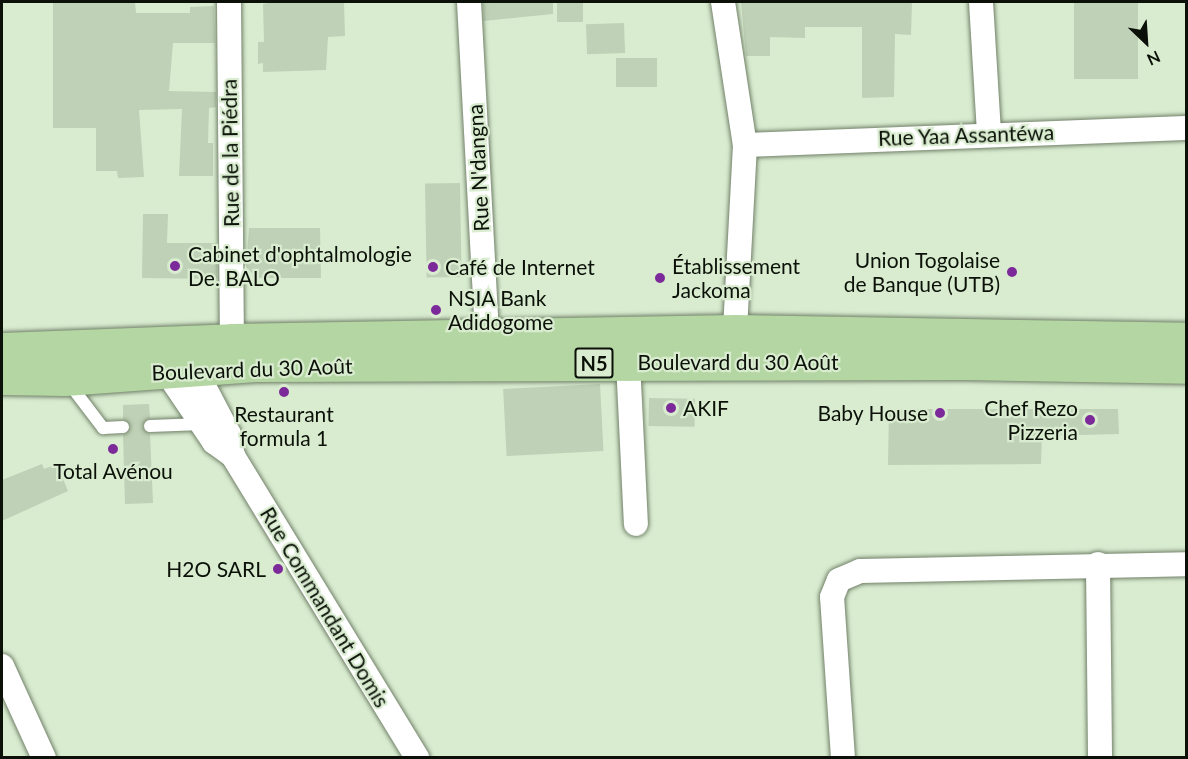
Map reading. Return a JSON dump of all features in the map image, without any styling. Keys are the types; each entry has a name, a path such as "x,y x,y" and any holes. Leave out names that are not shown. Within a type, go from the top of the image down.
{"highway":[{"name":"Boulevard du 30 Août","path":"2,378 65,379 179,357 232,340 735,331 1186,339"},
{"name":"Boulevard du 30 Août","path":"2,349 179,357 254,365 628,362 1186,367"}],"street":[{"name":"Rue de la Piédra","path":"229,2 232,340"},
{"name":"Rue N'dangna","path":"470,2 487,334"},
{"path":"723,2 745,145 735,331"},
{"path":"981,2 989,133"},
{"name":"Rue Yaa Assantéwa","path":"745,145 989,133 1186,128"},
{"name":"Rue Commandant Domis","path":"179,357 202,424 214,442 234,456"},
{"name":"Rue Commandant Domis","path":"179,357 229,434 234,456 417,758"},
{"path":"628,362 636,524"},
{"path":"1098,564 1100,758"},
{"path":"843,758 832,597 839,580 860,571 1098,564 1186,564"},
{"path":"2,666 44,758"}],"lane":[{"path":"65,379 103,428 123,427"},
{"path":"150,426 202,424"}],"building":[{"path":"53,2 135,2 136,13 190,13 190,7 214,6 215,43 173,43 169,91 216,92 216,107 209,108 208,143 213,143 213,176 179,176 182,109 139,110 144,177 118,178 117,171 96,171 96,128 53,128"},
{"path":"344,2 345,36 328,37 326,70 263,72 263,63 258,64 258,42 264,42 263,4"},
{"path":"483,2 553,2 553,14 484,21"},
{"path":"557,2 583,2 583,22 557,22"},
{"path":"741,2 912,2 911,35 895,34 894,97 862,98 862,27 805,27 805,38 770,37 770,56 746,56"},
{"path":"1074,2 1138,2 1138,79 1074,79"},
{"path":"624,23 625,53 587,54 586,24"},
{"path":"616,58 657,58 657,87 616,87"},
{"path":"460,183 462,277 427,278 425,184"},
{"path":"143,214 168,214 167,243 217,243 217,279 142,278"},
{"path":"249,228 320,228 321,278 257,278 246,267"},
{"path":"600,384 604,451 507,456 503,389"},
{"path":"649,398 695,399 695,427 649,426"},
{"path":"149,404 150,418 142,426 150,434 153,503 125,504 123,435 131,427 123,419 123,405"},
{"path":"889,409 1118,409 1119,434 1042,436 1041,464 888,465"},
{"path":"42,464 44,469 57,464 68,491 2,521 2,480"}],"place":[{"name":"Cabinet d'ophtalmologie De. BALO","path":"175,266"},
{"name":"Café de Internet","path":"433,267"},
{"name":"Union Togolaise de Banque (UTB)","path":"1012,272"},
{"name":"Établissement Jackoma","path":"660,278"},
{"name":"NSIA Bank Adidogome","path":"436,310"},
{"name":"Restaurant formula 1","path":"284,392"},
{"name":"AKIF","path":"671,408"},
{"name":"Baby House","path":"940,413"},
{"name":"Chef Rezo Pizzeria","path":"1090,420"},
{"name":"Total Avénou","path":"113,449"},
{"name":"H2O SARL","path":"278,569"}]}
